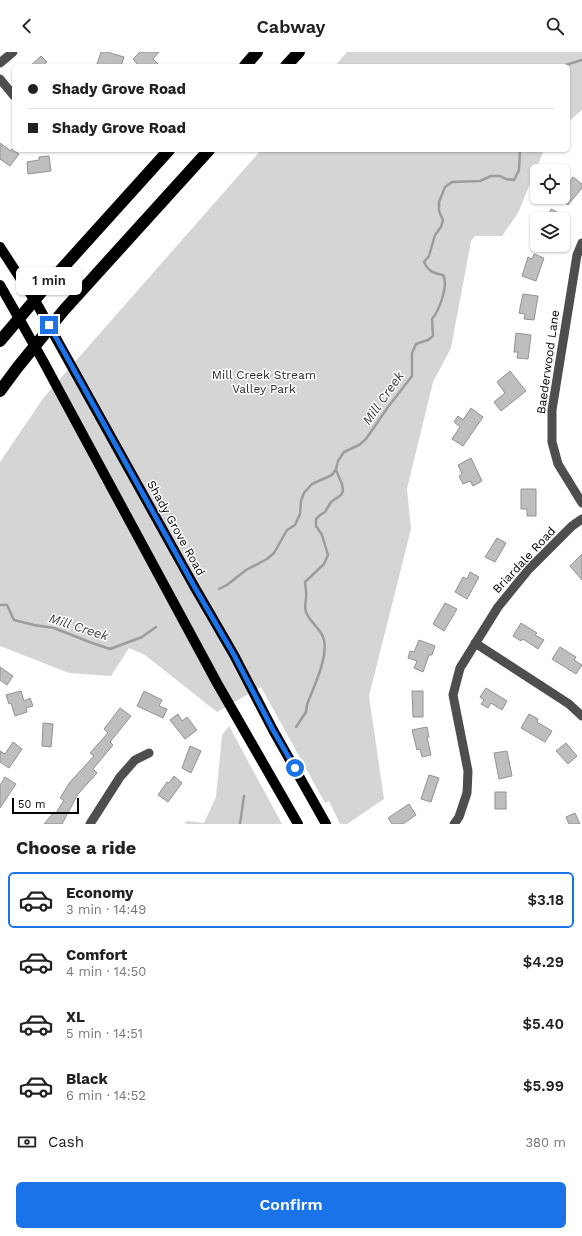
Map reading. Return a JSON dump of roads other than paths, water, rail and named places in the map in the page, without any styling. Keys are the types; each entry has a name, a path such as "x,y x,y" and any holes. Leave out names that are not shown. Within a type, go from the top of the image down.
{"highway":[{"path":"247,64 257,52"},
{"path":"288,64 299,52"},
{"path":"0,341 49,283 167,152"},
{"path":"0,391 64,310 207,152"}],"main road":[{"name":"Shady Grove Road","path":"0,246 41,310 194,586 234,655 273,730 326,824"},
{"path":"0,285 46,366 217,683 298,824"}],"street":[{"path":"0,63 13,52"},
{"path":"0,79 12,94"},
{"name":"Baederwood Lane","path":"582,243 577,255 552,410 552,442 558,464 582,503"},
{"name":"Briardale Road","path":"454,824 467,793 468,771 453,694 460,668 498,607 529,569 572,526 582,519"},
{"path":"475,643 569,704 582,716"},
{"path":"90,824 120,777 135,760 149,752"}],"waterway":[{"name":"Mill Creek","path":"569,64 582,60"},
{"name":"Mill Creek","path":"219,589 274,553 287,530 295,525 300,514 301,501 304,493 312,484 332,475 344,452 359,445 366,439 412,376 412,353 416,344 428,340 433,336 432,319 438,310 444,291 445,279 443,275 431,271 427,268 424,262 429,256 435,235 441,227 443,220 439,211 439,202 445,187 452,182 480,181 491,176 500,176 506,179 514,180 519,170 520,152"},
{"path":"296,727 306,712 324,656 325,648 323,636 305,610 305,582 324,564 328,555 322,535 316,526 316,519 325,512 331,502 341,495 343,491 342,484 336,470"},
{"name":"Mill Creek","path":"0,605 7,605 14,620 54,628 110,649 142,637 156,627"},
{"path":"240,824 244,796"}],"park label":[{"name":"Mill Creek Stream Valley Park","path":"264,382"}]}
